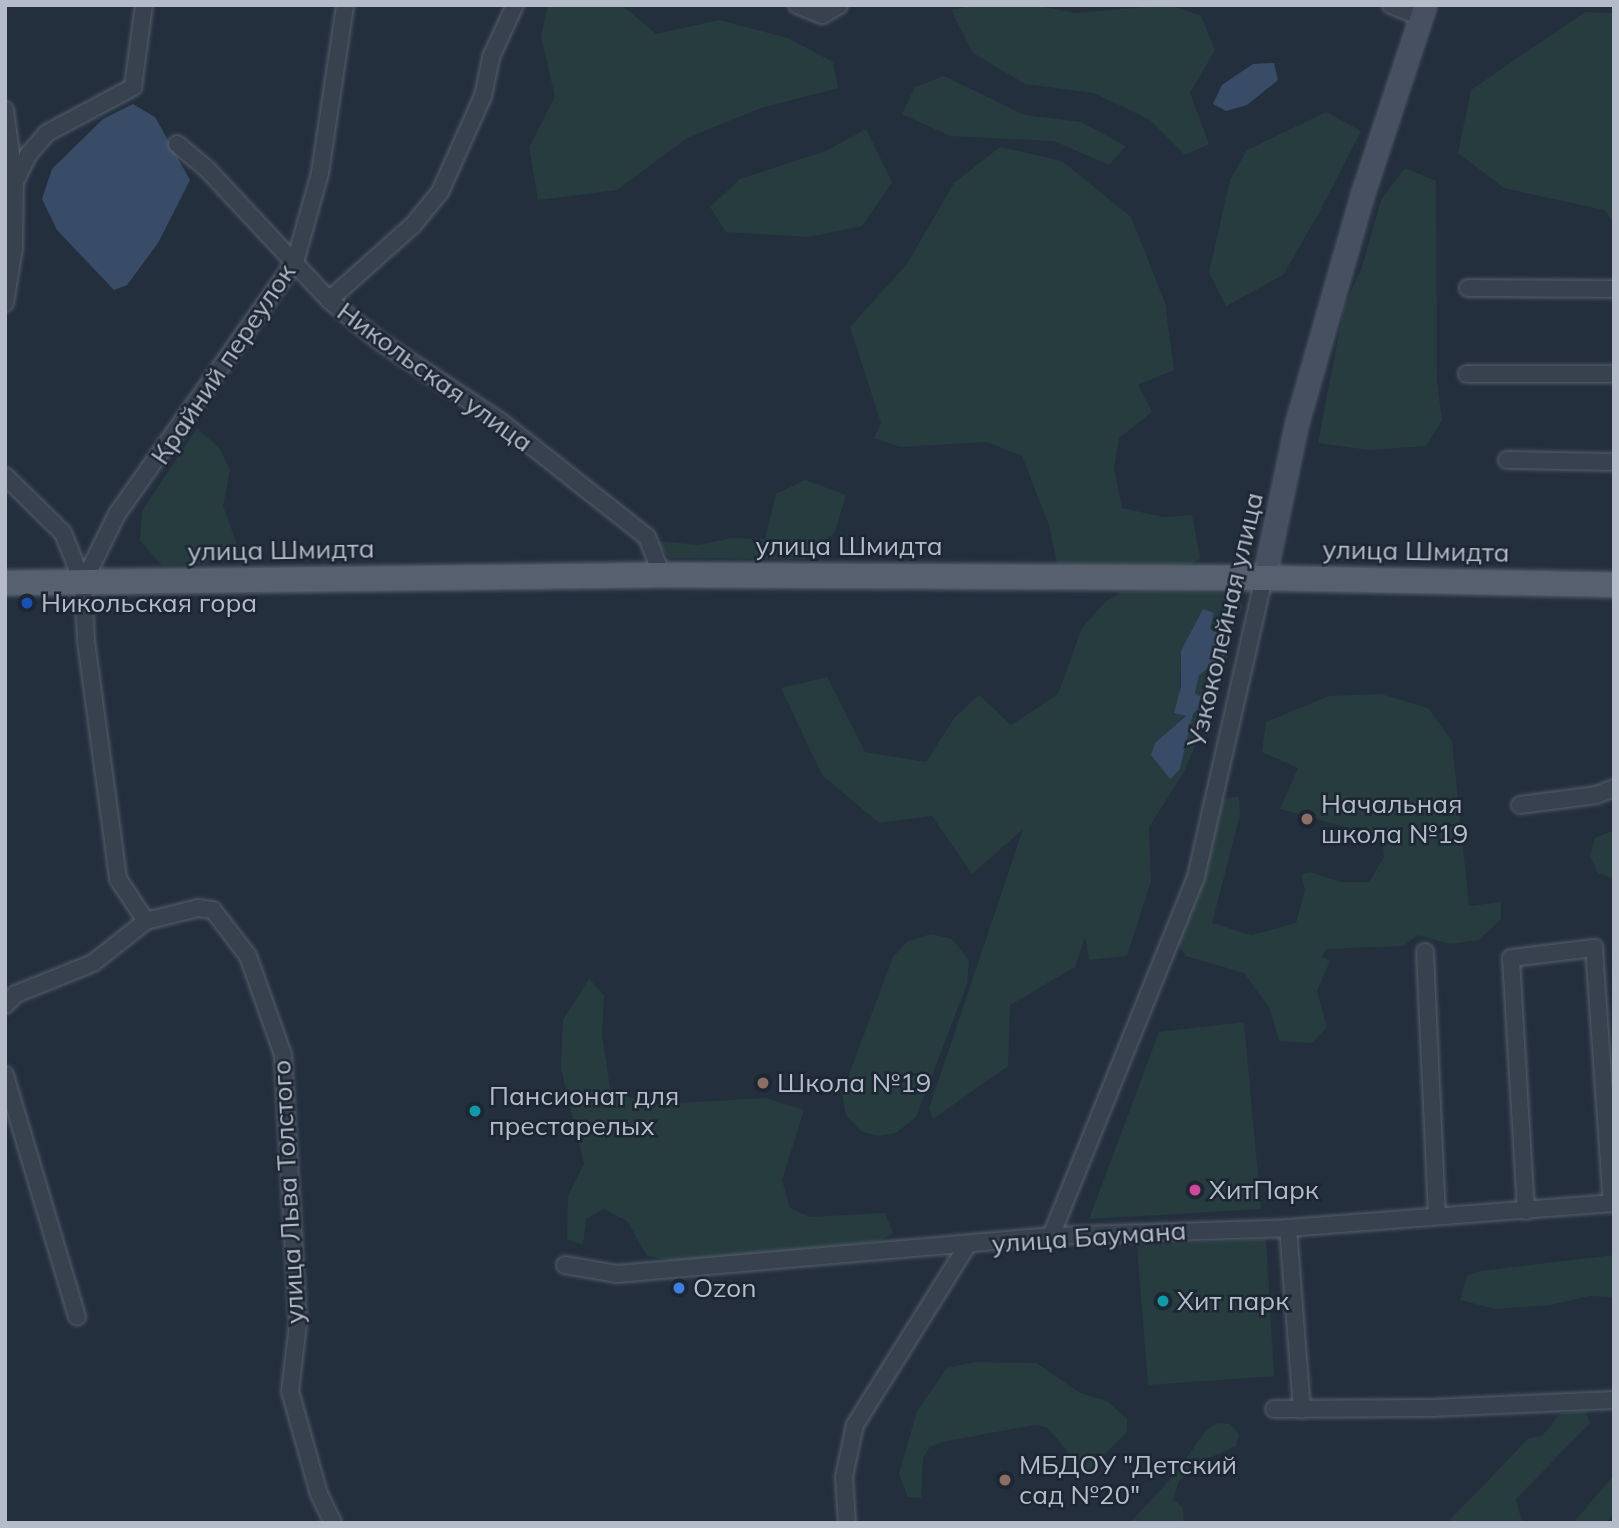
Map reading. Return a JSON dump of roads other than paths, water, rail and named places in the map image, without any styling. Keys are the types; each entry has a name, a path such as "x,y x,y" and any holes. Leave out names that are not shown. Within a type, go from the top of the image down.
{"main road":[{"name":"улица Шмидта","path":"5,583 662,575 1264,578 1614,585"}],"street":[{"path":"15,182 28,155 47,133 133,87 144,5"},
{"name":"Крайний переулок","path":"83,583 117,514 295,262 320,173 345,5"},
{"path":"329,300 413,225 440,192 483,96 491,57 515,5"},
{"path":"797,5 822,15 836,11 839,5"},
{"path":"1391,5 1423,11"},
{"name":"Узкоколейная улица","path":"1051,1236 1196,877 1300,410 1423,11"},
{"path":"5,110 15,182 5,303"},
{"name":"Никольская улица","path":"177,145 206,168 329,300 379,340 500,421 647,537 662,575"},
{"path":"1468,288 1614,289"},
{"path":"1467,374 1614,374"},
{"path":"1507,460 1614,462"},
{"path":"5,476 63,533 83,583 86,641 118,879 146,921 93,963 11,1000"},
{"path":"1520,805 1597,795 1614,788"},
{"name":"улица Льва Толстого","path":"146,921 198,908 213,910 248,956 283,1055 298,1324 290,1391 319,1494 333,1523"},
{"path":"1526,1211 1511,957 1594,948 1613,1203"},
{"path":"1425,952 1437,1213"},
{"path":"5,1075 77,1317"},
{"name":"улица Баумана","path":"565,1265 617,1274 967,1246 1051,1236 1288,1228 1437,1213 1526,1211 1613,1203"},
{"path":"1288,1228 1302,1409"},
{"path":"847,1523 844,1476 855,1426 967,1246"},
{"path":"1274,1409 1614,1400"}],"water":[{"path":"1274,63 1278,80 1247,105 1226,111 1213,104 1222,85 1253,64"},
{"path":"133,104 155,117 190,180 158,243 127,285 114,290 57,230 42,199 52,169 103,119"},
{"path":"1203,609 1214,613 1210,629 1222,635 1224,656 1199,675 1195,693 1199,696 1209,686 1213,692 1193,714 1180,769 1170,779 1151,755 1155,743 1186,716 1174,713 1181,686 1181,651"}],"place":[{"name":"Никольская гора","path":"27,603"},
{"name":"Начальная школа №19","path":"1307,819"},
{"name":"Школа №19","path":"763,1083"},
{"name":"Пансионат для престарелых","path":"475,1111"},
{"name":"ХитПарк","path":"1195,1190"},
{"name":"Ozon","path":"679,1288"},
{"name":"Хит парк","path":"1163,1301"},
{"name":"МБДОУ \"Детский сад №20\"","path":"1005,1480"}]}
